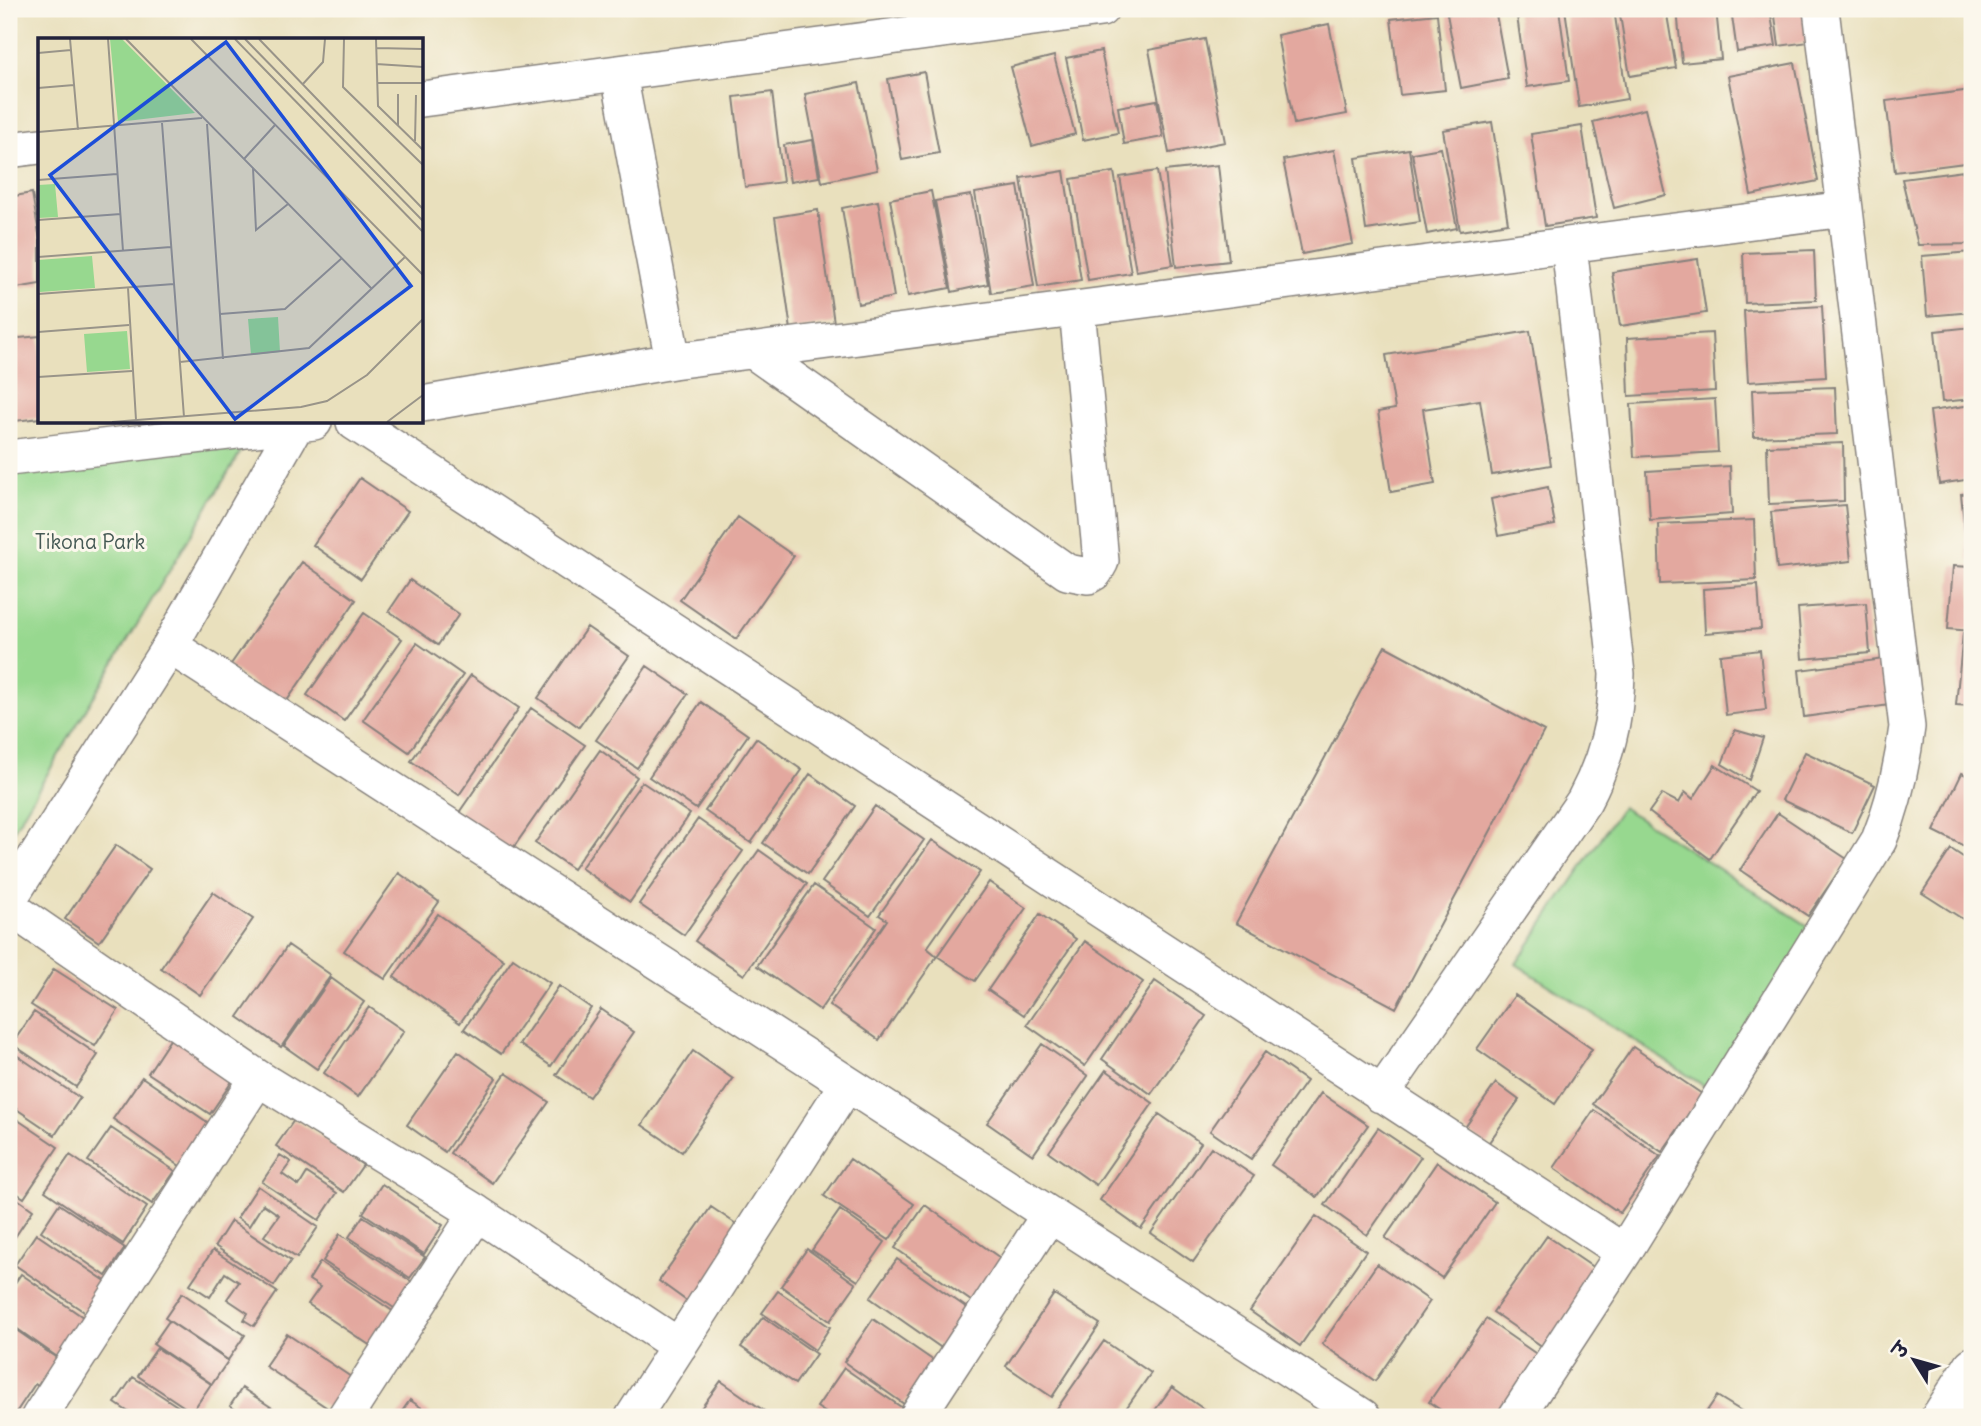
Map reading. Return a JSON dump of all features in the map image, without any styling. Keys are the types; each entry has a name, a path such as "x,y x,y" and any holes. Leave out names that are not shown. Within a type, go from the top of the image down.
{"street":[{"path":"424,99 1101,9"},
{"path":"1516,1417 1624,1252 1879,840 1894,804 1903,766 1907,727 1821,9"},
{"path":"619,74 673,362"},
{"path":"9,150 38,146"},
{"path":"424,404 753,351 1846,209"},
{"path":"1381,1095 1584,801 1599,773 1614,721 1617,674 1569,245"},
{"path":"753,351 1067,572 1088,576 1095,572 1101,561 1077,309"},
{"path":"9,458 297,424"},
{"path":"9,899 170,646 304,424"},
{"path":"357,424 1624,1252"},
{"path":"170,646 1363,1417"},
{"path":"9,908 258,1078 477,1213 679,1346"},
{"path":"40,1417 258,1078"},
{"path":"633,1417 847,1084"},
{"path":"345,1417 477,1213"},
{"path":"917,1417 1049,1215"},
{"path":"1939,1417 1972,1365"}],"green space":[{"name":"Tikona Park","path":"249,438 9,838 9,470"},
{"path":"1622,807 1813,929 1712,1091 1516,964"}],"building":[{"path":"1495,9 1508,79 1461,88 1447,14"},
{"path":"1516,9 1559,9 1569,81 1527,87"},
{"path":"1565,9 1614,9 1627,99 1579,107"},
{"path":"1619,9 1666,9 1676,68 1630,76"},
{"path":"1677,9 1716,9 1721,59 1682,63"},
{"path":"1731,9 1770,9 1776,46 1737,52"},
{"path":"1774,9 1813,9 1817,41 1779,46"},
{"path":"1437,14 1445,90 1400,95 1391,19"},
{"path":"1329,24 1347,114 1294,124 1277,35"},
{"path":"1205,39 1225,142 1169,153 1149,50"},
{"path":"1101,51 1118,133 1083,140 1066,58"},
{"path":"1054,56 1075,134 1032,146 1011,67"},
{"path":"1795,63 1818,181 1751,195 1728,76"},
{"path":"924,72 939,153 902,160 888,79"},
{"path":"859,83 877,170 822,182 805,94"},
{"path":"1972,90 1972,162 1895,172 1886,101"},
{"path":"772,92 783,182 745,187 734,97"},
{"path":"1157,100 1163,137 1124,144 1118,107"},
{"path":"1645,109 1666,195 1614,208 1593,122"},
{"path":"1492,122 1508,223 1460,231 1443,130"},
{"path":"1582,126 1596,218 1545,226 1531,134"},
{"path":"813,140 819,177 790,182 784,145"},
{"path":"1441,148 1457,228 1427,234 1412,153"},
{"path":"1409,149 1420,222 1366,230 1356,158"},
{"path":"1334,150 1353,244 1302,254 1283,160"},
{"path":"1218,165 1229,261 1176,267 1165,171"},
{"path":"1972,170 1972,244 1918,245 1902,179"},
{"path":"1064,171 1081,280 1038,287 1021,178"},
{"path":"1157,171 1173,265 1136,271 1120,177"},
{"path":"1114,172 1131,273 1088,280 1071,179"},
{"path":"1018,186 1034,286 991,293 975,193"},
{"path":"931,191 950,288 908,296 890,199"},
{"path":"32,193 38,228 38,284 10,289 9,197"},
{"path":"971,195 988,284 952,292 935,201"},
{"path":"878,201 894,297 858,304 842,208"},
{"path":"818,210 834,323 791,330 775,217"},
{"path":"1814,250 1816,300 1745,303 1743,253"},
{"path":"1972,252 1972,312 1927,316 1922,256"},
{"path":"1698,259 1706,313 1620,326 1612,272"},
{"path":"1822,306 1826,377 1748,382 1744,311"},
{"path":"1972,327 1972,399 1942,402 1935,331"},
{"path":"1530,331 1551,465 1492,475 1480,400 1423,409 1435,484 1391,492 1378,412 1395,409 1386,355"},
{"path":"1712,333 1715,391 1629,396 1627,338"},
{"path":"38,336 38,418 15,421 9,339"},
{"path":"1835,387 1837,434 1754,437 1752,390"},
{"path":"1715,399 1718,452 1634,457 1631,404"},
{"path":"1972,405 1972,479 1939,484 1930,411"},
{"path":"1843,443 1844,501 1769,504 1767,446"},
{"path":"1730,466 1732,514 1650,520 1647,471"},
{"path":"360,478 408,511 361,579 313,545"},
{"path":"1548,487 1555,525 1498,536 1491,499"},
{"path":"1972,493 1972,561 1968,561 1961,494"},
{"path":"1845,505 1851,561 1777,569 1771,512"},
{"path":"738,517 794,556 736,639 680,600"},
{"path":"1754,520 1756,580 1660,584 1658,524"},
{"path":"302,562 356,600 284,705 229,667"},
{"path":"1953,566 1972,567 1972,631 1948,629"},
{"path":"410,580 459,614 438,645 389,611"},
{"path":"1758,585 1761,629 1705,633 1703,589"},
{"path":"1866,603 1870,653 1802,659 1798,608"},
{"path":"364,613 402,639 344,721 307,695"},
{"path":"587,627 629,656 579,727 538,698"},
{"path":"1963,633 1972,634 1972,706 1956,705"},
{"path":"417,643 463,675 409,752 363,720"},
{"path":"1385,646 1544,731 1396,1008 1236,923"},
{"path":"1760,650 1766,710 1726,715 1720,655"},
{"path":"1884,659 1890,705 1804,717 1799,670"},
{"path":"647,666 688,694 637,768 596,740"},
{"path":"471,675 519,708 459,795 411,761"},
{"path":"701,702 748,735 696,809 649,777"},
{"path":"531,708 585,745 511,851 458,814"},
{"path":"1735,730 1763,738 1749,780 1722,764"},
{"path":"756,738 802,770 751,843 705,811"},
{"path":"600,750 637,777 573,869 535,843"},
{"path":"1805,752 1875,785 1852,833 1782,800"},
{"path":"1715,765 1756,791 1710,859 1649,812 1662,794 1679,803 1685,792 1693,799"},
{"path":"1962,773 1972,778 1972,850 1934,831"},
{"path":"810,774 855,806 808,874 763,843"},
{"path":"642,782 690,814 630,902 581,868"},
{"path":"875,806 924,840 870,916 822,882"},
{"path":"1778,813 1847,859 1808,916 1740,870"},
{"path":"698,819 743,851 684,935 639,904"},
{"path":"932,840 980,872 927,948 937,956 879,1040 829,1005 887,920 879,915"},
{"path":"116,845 150,869 99,942 65,919"},
{"path":"1951,849 1972,863 1972,925 1922,893"},
{"path":"759,850 807,884 744,975 695,941"},
{"path":"399,873 439,902 385,979 344,951"},
{"path":"989,882 1026,908 975,981 937,956"},
{"path":"814,885 876,928 820,1010 757,966"},
{"path":"213,892 253,919 200,995 161,968"},
{"path":"438,914 504,960 460,1023 394,977"},
{"path":"1040,914 1076,939 1024,1015 988,990"},
{"path":"1085,941 1143,982 1085,1066 1027,1025"},
{"path":"288,945 331,975 281,1047 238,1017"},
{"path":"513,958 550,983 501,1054 464,1029"},
{"path":"54,969 118,1010 95,1046 31,1005"},
{"path":"331,978 364,1002 317,1069 284,1046"},
{"path":"1155,981 1206,1016 1151,1094 1102,1059"},
{"path":"559,986 591,1008 551,1066 519,1044"},
{"path":"1515,995 1592,1049 1555,1104 1477,1049"},
{"path":"369,1007 404,1031 358,1097 324,1073"},
{"path":"601,1009 634,1032 589,1097 556,1075"},
{"path":"34,1012 98,1055 76,1087 12,1044"},
{"path":"175,1032 237,1074 210,1114 148,1073"},
{"path":"1042,1044 1088,1076 1033,1155 987,1123"},
{"path":"1633,1047 1702,1094 1662,1152 1593,1104"},
{"path":"9,1050 80,1098 55,1135 9,1104"},
{"path":"458,1051 496,1078 445,1152 407,1125"},
{"path":"693,1051 733,1079 682,1152 642,1125"},
{"path":"1265,1052 1306,1081 1251,1159 1210,1131"},
{"path":"1106,1070 1153,1103 1096,1185 1049,1152"},
{"path":"506,1073 549,1102 492,1183 450,1153"},
{"path":"142,1077 210,1124 180,1166 113,1119"},
{"path":"1496,1083 1519,1100 1487,1145 1464,1129"},
{"path":"1321,1093 1368,1125 1317,1197 1271,1165"},
{"path":"1594,1110 1660,1156 1620,1213 1554,1168"},
{"path":"9,1114 58,1147 24,1198 9,1188"},
{"path":"1159,1114 1201,1143 1141,1229 1100,1200"},
{"path":"294,1120 363,1165 344,1192 276,1146"},
{"path":"111,1128 175,1171 152,1204 88,1161"},
{"path":"1378,1128 1421,1157 1367,1235 1325,1205"},
{"path":"1211,1147 1254,1176 1193,1262 1151,1233"},
{"path":"70,1155 147,1207 123,1244 45,1191"},
{"path":"280,1155 291,1162 282,1174 299,1186 307,1173 337,1193 319,1220 262,1182"},
{"path":"850,1159 914,1204 889,1240 824,1196"},
{"path":"1437,1162 1495,1202 1442,1278 1385,1238"},
{"path":"382,1184 443,1225 424,1254 363,1213"},
{"path":"258,1186 318,1227 297,1258 264,1236 279,1215 263,1204 249,1226 237,1218"},
{"path":"9,1193 33,1210 9,1246"},
{"path":"59,1204 125,1248 106,1276 41,1231"},
{"path":"925,1205 1003,1260 974,1303 895,1248"},
{"path":"711,1207 748,1232 695,1307 659,1281"},
{"path":"840,1210 885,1242 858,1281 812,1250"},
{"path":"363,1216 425,1257 410,1278 349,1237"},
{"path":"1316,1216 1366,1251 1300,1346 1250,1311"},
{"path":"231,1221 291,1261 274,1286 215,1246"},
{"path":"36,1234 107,1282 86,1313 15,1265"},
{"path":"340,1234 415,1284 397,1310 323,1261"},
{"path":"1547,1236 1600,1272 1546,1349 1493,1312"},
{"path":"807,1249 856,1284 830,1321 781,1286"},
{"path":"213,1250 277,1292 254,1326 244,1320 248,1313 227,1299 239,1282 225,1273 210,1297 190,1284"},
{"path":"897,1259 970,1310 943,1349 870,1298"},
{"path":"320,1262 397,1314 374,1348 308,1304 320,1287 309,1280"},
{"path":"1377,1264 1430,1301 1375,1381 1322,1344"},
{"path":"21,1274 90,1322 63,1361 9,1323 9,1292"},
{"path":"778,1291 830,1327 815,1350 762,1313"},
{"path":"182,1293 245,1335 228,1360 165,1318"},
{"path":"1054,1294 1100,1324 1052,1397 1006,1366"},
{"path":"763,1317 816,1354 795,1384 741,1347"},
{"path":"873,1319 934,1361 904,1404 844,1362"},
{"path":"1486,1319 1545,1360 1505,1417 1451,1417 1429,1402"},
{"path":"169,1321 228,1361 212,1384 153,1344"},
{"path":"9,1325 58,1359 39,1387 35,1384 13,1417 9,1417"},
{"path":"287,1334 357,1381 335,1413 265,1366"},
{"path":"1104,1341 1151,1373 1120,1417 1067,1417 1056,1410"},
{"path":"157,1348 211,1384 192,1412 138,1376"},
{"path":"844,1368 904,1409 898,1417 832,1417 817,1407"},
{"path":"133,1377 194,1417 136,1417 115,1403"},
{"path":"721,1381 773,1417 707,1417 699,1411"},
{"path":"1172,1387 1215,1417 1150,1417"},
{"path":"242,1388 286,1417 237,1417 240,1413 230,1406"},
{"path":"1717,1396 1751,1417 1703,1417"},
{"path":"410,1400 435,1417 398,1417"}]}
